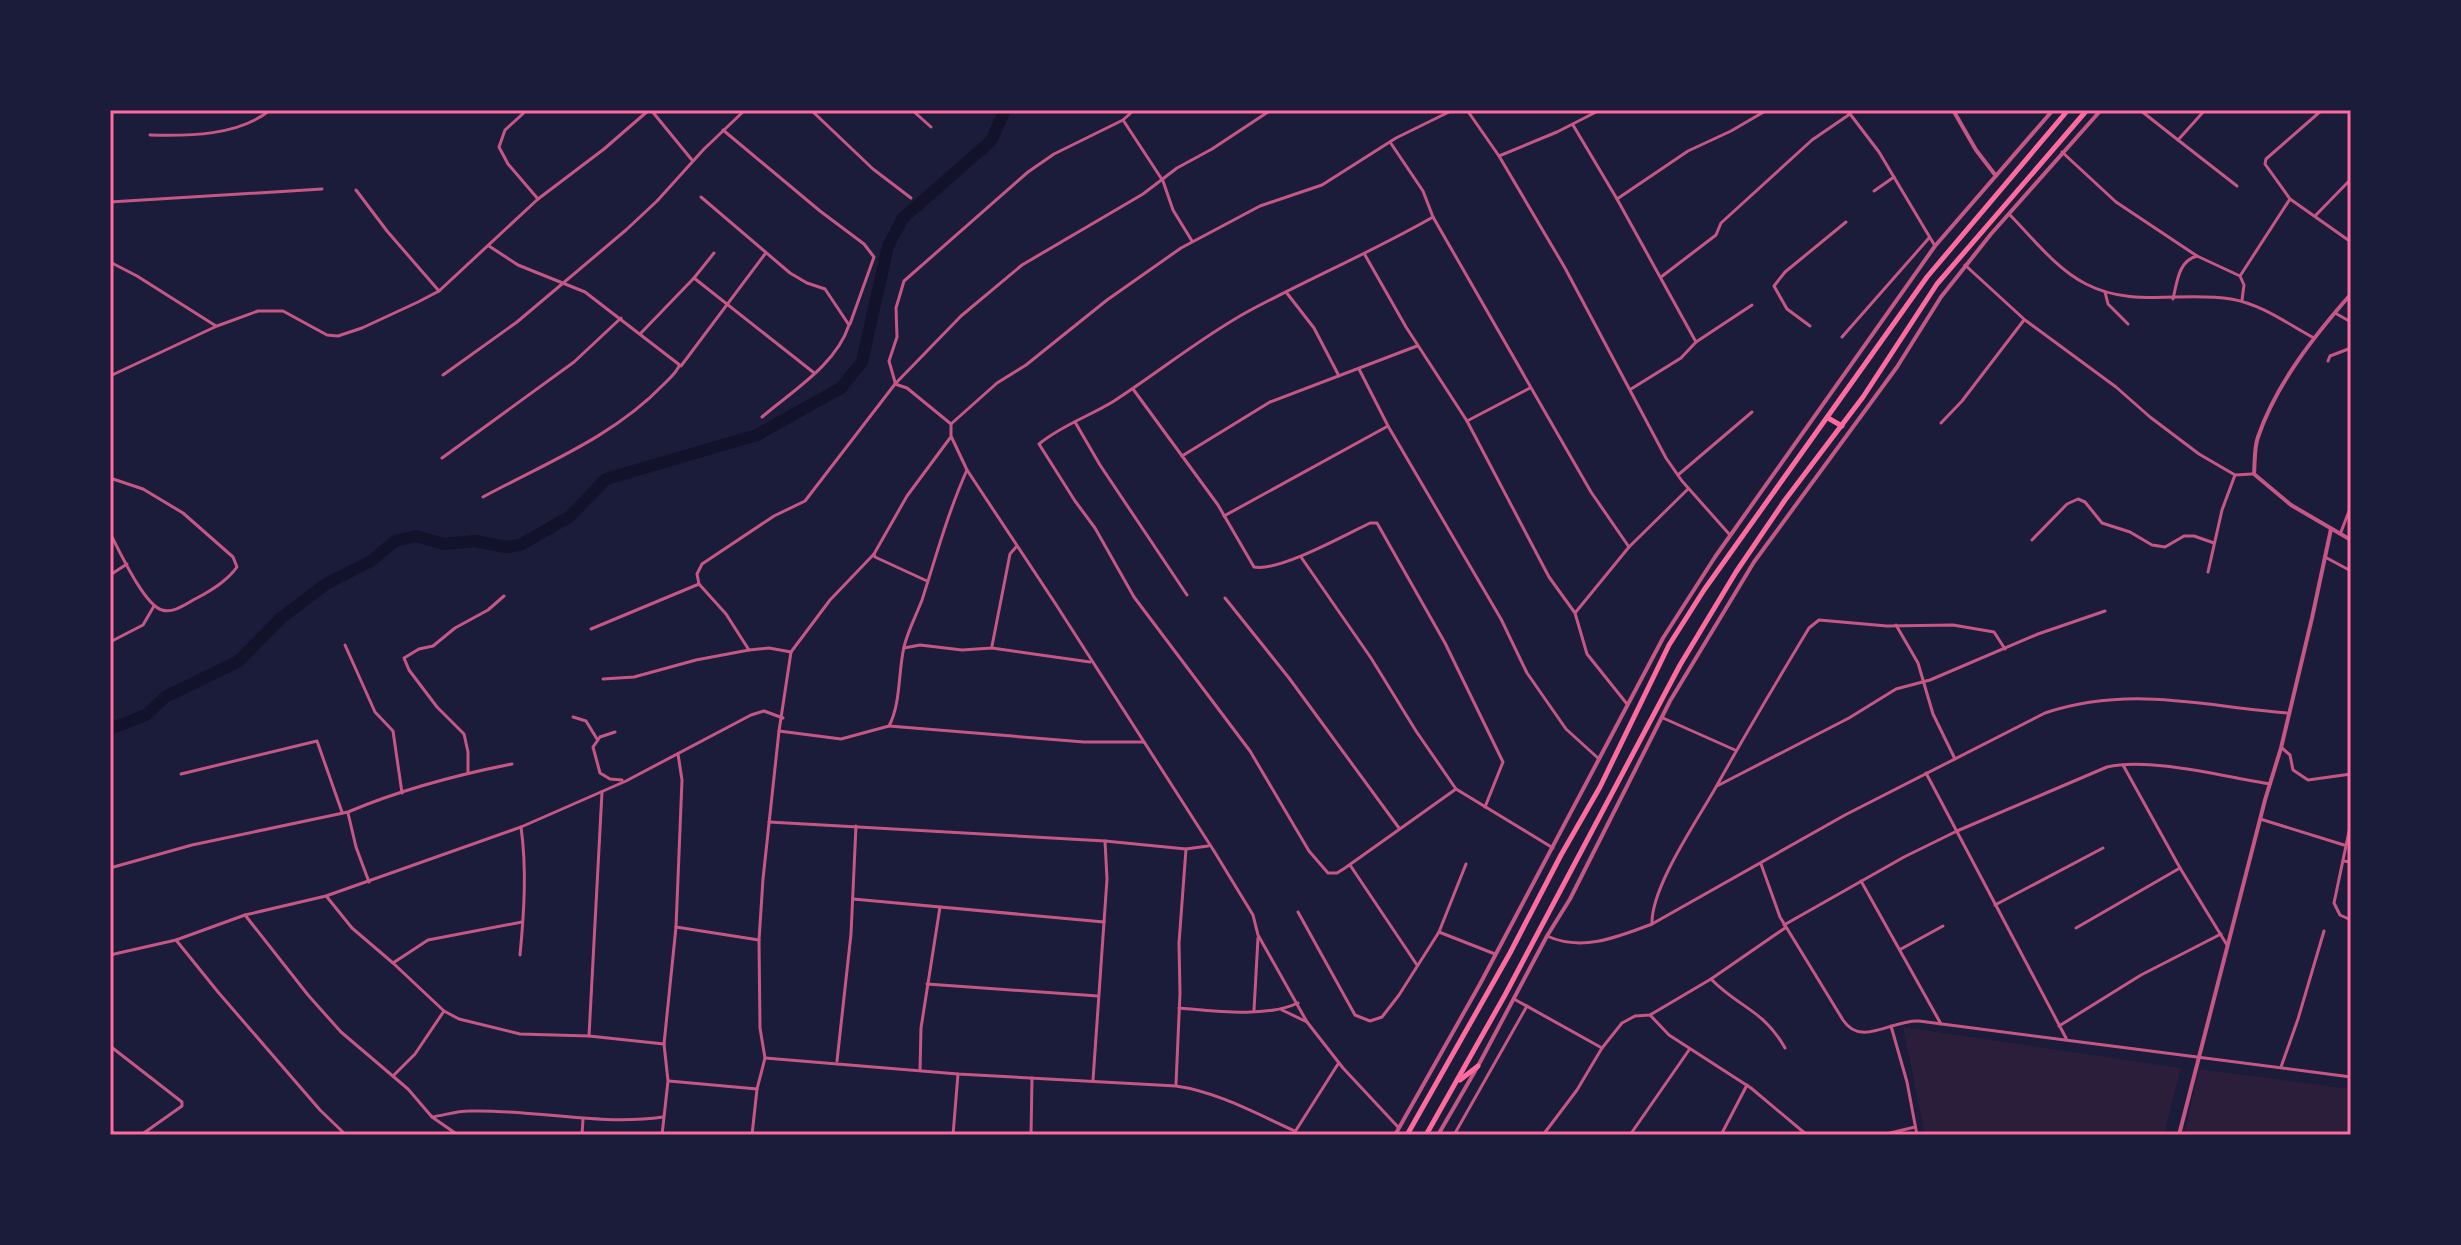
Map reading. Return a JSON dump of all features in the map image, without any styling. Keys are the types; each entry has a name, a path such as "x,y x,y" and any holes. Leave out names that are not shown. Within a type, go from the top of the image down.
{"main road":[{"path":"1407,1135 1600,787 1669,645 1704,590 1940,260 2068,110"},
{"path":"1426,1135 1680,665 1736,572 1785,500 1842,426 1937,284 2087,110"},
{"path":"1828,418 1842,426"},
{"path":"1456,1083 1478,1066"}],"street":[{"path":"150,135 199,137 260,118 270,110"},
{"path":"527,110 505,130 499,147 508,164 538,199"},
{"path":"110,376 248,314 271,309 283,311 327,335 338,336 362,328 439,291 538,199 650,110 693,161"},
{"path":"443,375 517,322 657,201 745,110"},
{"path":"811,110 873,169 911,198"},
{"path":"912,110 931,127"},
{"path":"895,384 889,361 897,337 896,308 904,281 1028,172 1054,154 1123,120 1134,110"},
{"path":"749,650 726,614 699,584 697,574 702,564 774,516 805,501 895,384 961,316 1022,265 1163,181 1177,168 1271,110"},
{"path":"1399,1128 1339,1063 1307,1022 1258,935 1253,915 967,470 951,436 951,424 997,383 1026,365 1148,269 1260,206 1322,185 1390,142 1453,110"},
{"path":"1467,110 1499,156 1565,268 1678,475 1730,535"},
{"path":"1499,156 1573,125 1600,110"},
{"path":"1617,199 1688,151 1767,110"},
{"path":"1953,110 1976,150 1996,176"},
{"path":"1395,1135 1553,848 1663,638 1730,535 1935,246 2053,110"},
{"path":"1438,1135 1570,899 1670,701 1754,562 1897,367 1965,265 2101,110"},
{"path":"2140,110 2237,186"},
{"path":"2178,140 2205,110"},
{"path":"2322,110 2265,161 2277,184 2290,199 2351,242"},
{"path":"1661,277 1716,235 1721,223 1812,140 1848,112 1894,177 1935,246"},
{"path":"1123,120 1163,181 1173,210 1192,242"},
{"path":"1573,125 1696,342"},
{"path":"723,130 864,244 874,257 845,336 834,353 762,417"},
{"path":"1390,142 1423,191 1433,217 1591,492 1629,547"},
{"path":"2062,152 2116,202 2197,256 2240,276 2244,285 2242,302"},
{"path":"1874,191 1894,177"},
{"path":"2315,216 2351,179"},
{"path":"110,202 322,189"},
{"path":"356,190 439,291"},
{"path":"701,197 765,254 807,283 825,289 849,325"},
{"path":"2240,276 2290,199"},
{"path":"2009,213 2071,275 2105,292 2134,298 2227,299 2242,302 2276,316 2314,338"},
{"path":"1433,217 1206,337 1133,389 1039,444 1102,539 1134,597 1250,751 1316,861 1328,873 1333,874 1350,865 1456,789"},
{"path":"1810,326 1787,309 1774,286 1785,272 1846,222"},
{"path":"1842,337 1930,237"},
{"path":"489,246 518,265 585,292 681,366 765,254"},
{"path":"640,334 714,253"},
{"path":"1365,255 1467,421 1549,577 1575,613 1587,654 1627,704"},
{"path":"2173,299 2180,269 2190,258 2197,256"},
{"path":"110,262 217,326"},
{"path":"1965,265 2025,320 2116,387 2199,454 2235,475 2254,474 2291,505 2351,540"},
{"path":"694,278 814,373"},
{"path":"1286,292 1314,328 1339,376"},
{"path":"2105,292 2108,304 2128,324"},
{"path":"2254,474 2256,440 2287,379 2314,338 2351,294"},
{"path":"1631,389 1681,358 1696,342 1752,305"},
{"path":"2335,313 2351,322"},
{"path":"442,458 574,362 621,318"},
{"path":"1941,423 2025,320"},
{"path":"1182,456 1270,402 1418,345"},
{"path":"2328,361 2330,356 2351,348"},
{"path":"483,497 559,460 621,423 651,399 680,368 677,363"},
{"path":"1359,369 1388,426 1501,619 1527,673 1566,729 1599,759"},
{"path":"895,384 907,388 951,424"},
{"path":"1467,421 1530,388"},
{"path":"1133,389 1224,516 1254,567 1268,568 1370,523 1377,523 1445,643 1503,762 1485,807"},
{"path":"1678,475 1752,412"},
{"path":"1075,422 1187,595"},
{"path":"1224,516 1388,426"},
{"path":"752,1135 757,1089 765,1058 760,1028 759,940 779,731 791,652 830,600 874,554 907,496 951,436"},
{"path":"889,726 896,713 904,648 943,529 967,470"},
{"path":"2208,572 2222,510 2235,475"},
{"path":"110,478 143,489 183,513 237,562 237,567 203,594 172,611 163,611 154,606 110,533"},
{"path":"1575,613 1629,547 1689,488"},
{"path":"2032,540 2067,504 2078,499 2085,502 2102,523 2130,532 2152,545 2165,547 2184,536 2214,543"},
{"path":"2340,534 2351,506"},
{"path":"2179,1135 2281,748 2331,529"},
{"path":"992,648 1010,554 1016,547"},
{"path":"874,554 927,581"},
{"path":"1300,556 1456,789 1553,848"},
{"path":"2325,557 2351,571"},
{"path":"110,575 127,564"},
{"path":"591,629 699,584"},
{"path":"468,773 464,734 437,707 409,670 404,658 440,642 455,628 488,610 504,596"},
{"path":"1225,598 1289,678 1400,829"},
{"path":"110,642 143,625 154,606"},
{"path":"1717,786 1849,718 1896,689 2105,611"},
{"path":"1652,924 1651,911 1659,892 1735,750 1809,628 1819,620 1973,627 1994,632 2005,649"},
{"path":"1896,625 1918,663 1933,714 1955,759"},
{"path":"345,645 375,712 393,731 402,793"},
{"path":"904,648 920,645 962,650 992,648 1091,662"},
{"path":"603,679 634,677 749,650 769,648 791,652"},
{"path":"1547,936 1558,942 1577,944 1615,938 1652,924 1845,815 2045,713 2097,699 2148,698 2287,713"},
{"path":"110,955 176,940 245,915 326,896 369,882 521,827 602,792 751,715 764,711 783,718"},
{"path":"573,717 586,721 597,739"},
{"path":"1663,718 1735,750"},
{"path":"779,731 841,739 889,726 1084,742 1144,742"},
{"path":"615,732 597,739 593,747 600,773 610,779 626,781"},
{"path":"181,774 317,741 342,814"},
{"path":"2281,748 2290,755 2293,770 2308,780 2351,774"},
{"path":"662,1135 668,1081 664,1044 676,927 682,780 678,754"},
{"path":"110,868 192,845 342,814 468,773 512,764"},
{"path":"2123,765 2227,945"},
{"path":"1543,1135 1622,1023 1635,1016 1650,1015 1711,979 1785,926 1861,881 1957,831 2107,767 2169,768 2270,784"},
{"path":"1926,773 2066,1039"},
{"path":"589,1036 602,792"},
{"path":"348,812 369,882"},
{"path":"2260,819 2345,845"},
{"path":"769,822 1105,841 1186,849 1209,846"},
{"path":"2351,822 2334,907 2340,915 2351,920"},
{"path":"837,1063 853,899 856,826"},
{"path":"520,955 525,855 521,827"},
{"path":"1093,1082 1104,922 1105,841"},
{"path":"1995,905 2103,848"},
{"path":"1176,1086 1179,943 1186,849"},
{"path":"2343,861 2351,862"},
{"path":"1298,912 1355,1015 1370,1021 1382,1017 1439,932 1466,864"},
{"path":"1761,864 1773,902 1785,926 1850,1030 1867,1033 1907,1020 2351,1077"},
{"path":"1350,865 1417,966"},
{"path":"2076,928 2180,868"},
{"path":"1861,881 1941,1024"},
{"path":"326,896 352,928 444,1011 459,1019 505,1032 664,1044"},
{"path":"853,899 1104,922"},
{"path":"920,1071 921,1028 940,907"},
{"path":"245,915 341,1032 408,1089 432,1117 458,1135"},
{"path":"393,963 428,940 522,922"},
{"path":"1901,949 1943,926"},
{"path":"676,927 759,940"},
{"path":"2281,1067 2324,931"},
{"path":"1439,932 1495,954"},
{"path":"2059,1026 2141,975 2221,934"},
{"path":"1254,1010 1258,935"},
{"path":"176,940 320,1110 346,1135"},
{"path":"1711,979 1722,990 1759,1014 1775,1030 1785,1048"},
{"path":"927,984 1098,996"},
{"path":"1514,999 1602,1048"},
{"path":"1179,1008 1225,1012 1282,1010 1298,1003"},
{"path":"1454,1135 1527,1006"},
{"path":"1282,1010 1307,1022"},
{"path":"393,1076 415,1054 444,1011"},
{"path":"1650,1015 1669,1035 1747,1085 1807,1135"},
{"path":"1891,1025 1917,1135"},
{"path":"110,1046 182,1102 182,1106 141,1135"},
{"path":"1630,1135 1689,1050"},
{"path":"765,1058 958,1074 1193,1088 1234,1103 1294,1133 1339,1063"},
{"path":"953,1135 958,1074"},
{"path":"1031,1135 1032,1078"},
{"path":"668,1081 757,1089"},
{"path":"1721,1135 1747,1085"},
{"path":"432,1117 460,1111 583,1119 642,1120 664,1117"},
{"path":"582,1135 583,1119"},
{"path":"1882,1135 1915,1127"},
{"path":"110,1130 116,1135"}],"shaded area":[{"path":"1903,1027 2181,1068 2164,1135 1925,1135"},
{"path":"2199,1069 2351,1089 2351,1135 2184,1135"}],"waterway":[{"path":"110,729 146,715 165,697 239,661 281,618 326,584 371,561 395,541 416,536 444,544 475,541 506,547 520,545 569,517 606,479 757,435 841,388 862,362 888,246 903,218 991,141 1005,110"}]}
